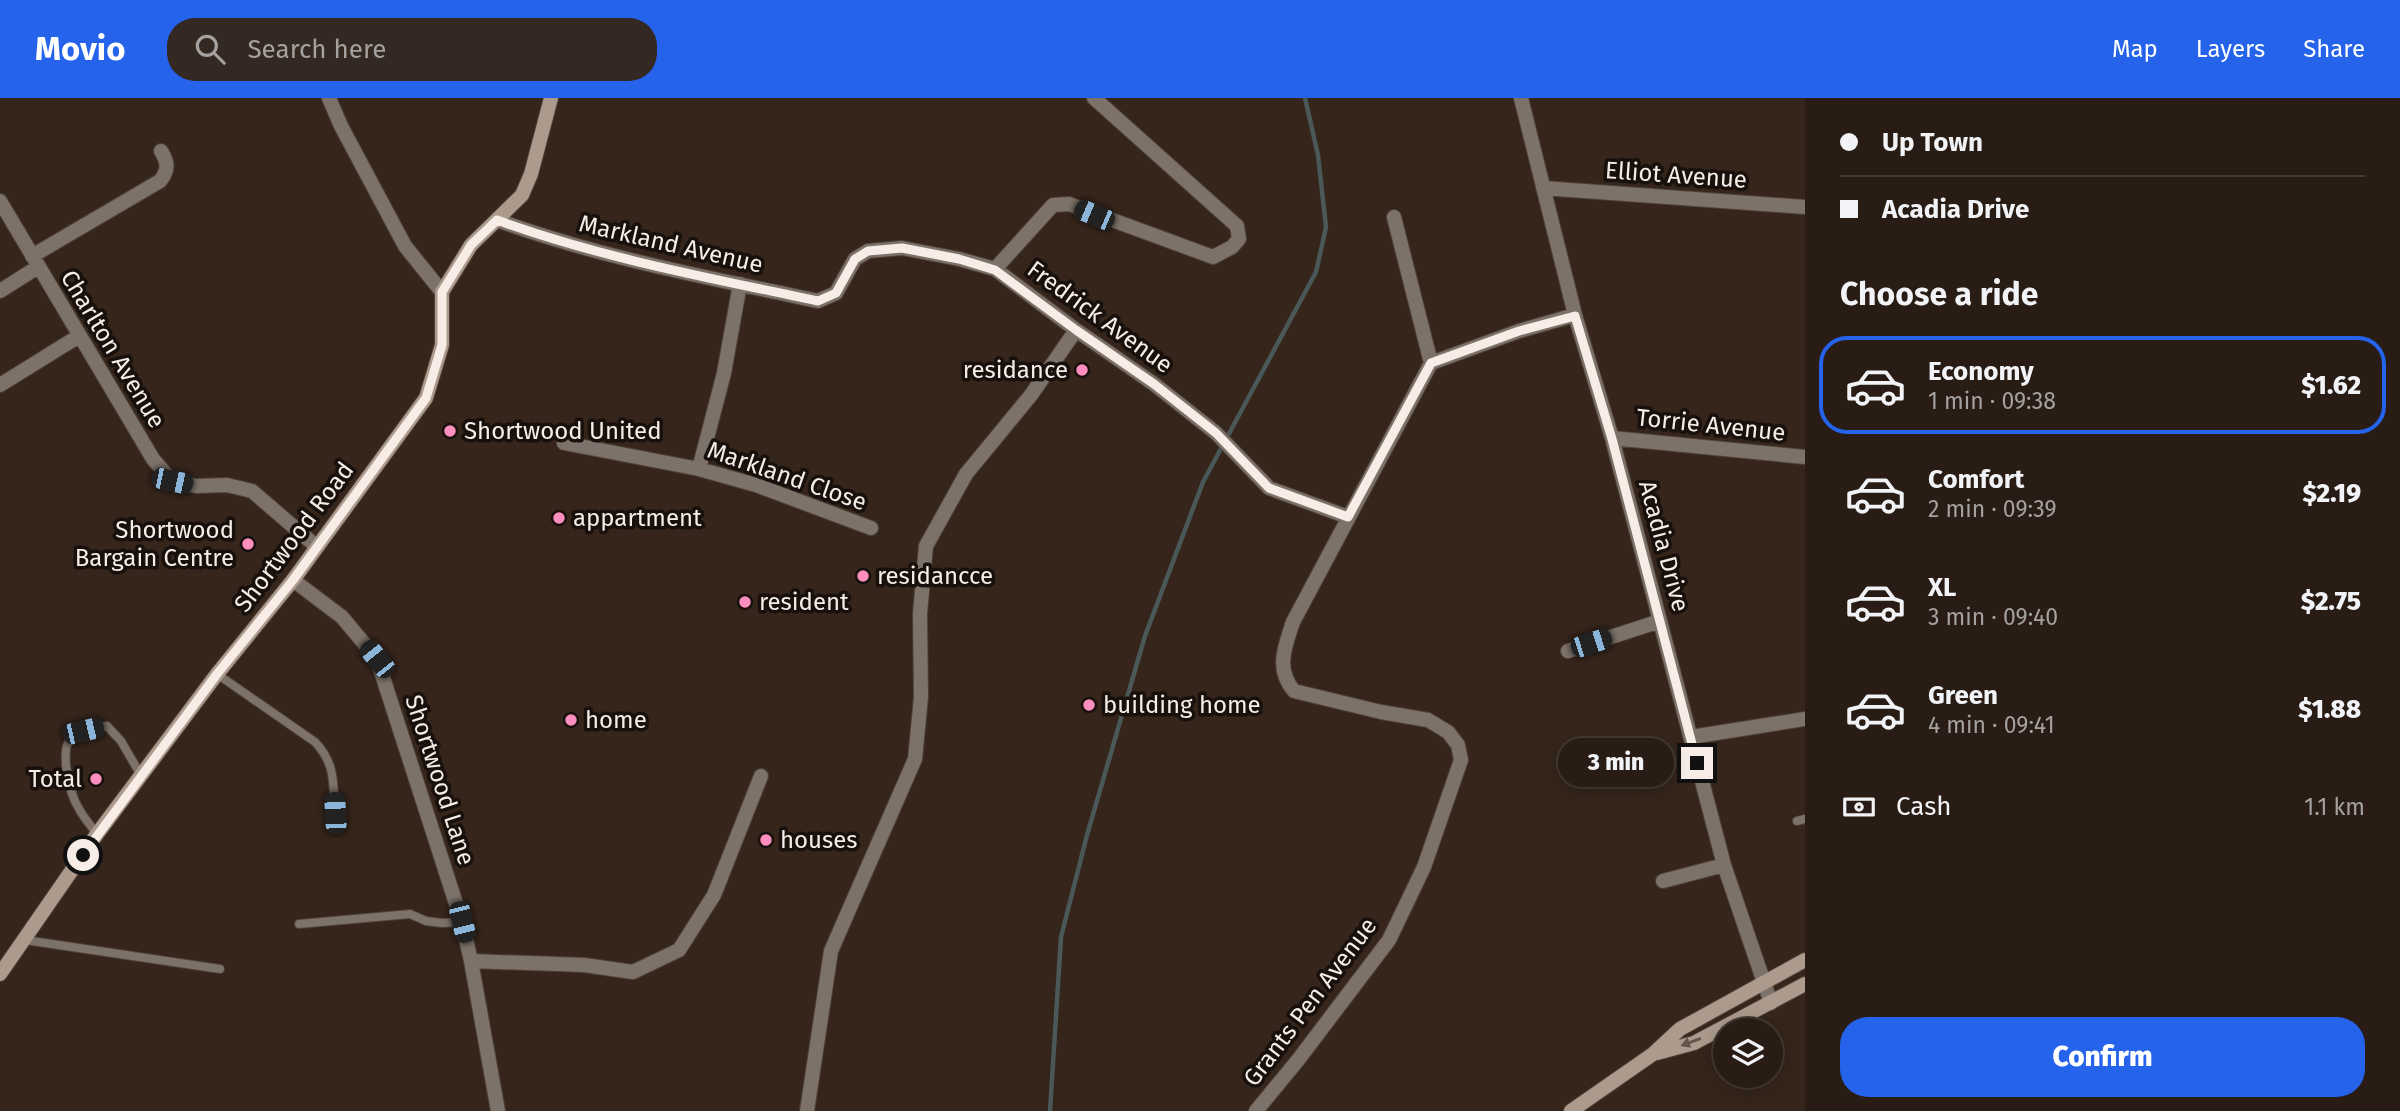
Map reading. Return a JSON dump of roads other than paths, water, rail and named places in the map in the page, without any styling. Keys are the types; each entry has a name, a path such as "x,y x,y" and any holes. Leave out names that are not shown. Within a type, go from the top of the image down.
{"main road":[{"path":"442,292 471,245 522,195 531,174 551,98"},
{"name":"Shortwood Road","path":"0,974 97,834 217,674 293,580 426,398 442,345 442,292"},
{"path":"1571,1111 1653,1054 1680,1029 1805,960"},
{"path":"1653,1054 1694,1043 1805,984"}],"street":[{"path":"329,98 341,126 405,246 442,292"},
{"path":"995,270 1053,205 1069,204 1213,257 1232,247 1239,239 1237,226 1094,98"},
{"name":"Acadia Drive","path":"1521,98 1575,316 1612,439 1724,865 1771,1003"},
{"path":"0,291 35,262 160,181 167,168 161,151"},
{"name":"Elliot Avenue","path":"1543,188 1805,207"},
{"name":"Charlton Avenue","path":"0,201 153,459 172,481 196,486 227,485 252,491 317,547"},
{"path":"1394,217 1431,363 1519,331 1575,316"},
{"name":"Markland Avenue","path":"497,220 541,236 637,262 740,285 818,301 836,293"},
{"name":"Fredrick Avenue","path":"836,293 855,259 868,251 902,248 959,259 995,270 1154,384 1216,433 1269,488 1348,517"},
{"path":"699,469 724,373 740,285"},
{"path":"807,1111 831,951 915,759 921,697 920,614 926,546 966,474 1031,395 1076,330"},
{"path":"0,385 79,336"},
{"name":"Grants Pen Avenue","path":"1256,1111 1389,940 1424,867 1461,760 1458,745 1448,732 1428,720 1381,712 1294,691 1287,682 1282,654 1293,622 1431,363"},
{"name":"Torrie Avenue","path":"1612,439 1805,457"},
{"name":"Markland Close","path":"564,443 699,469 756,485 871,528"},
{"name":"Shortwood Lane","path":"293,580 342,617 377,659 462,922 498,1111"},
{"path":"1568,651 1660,621"},
{"path":"1690,737 1805,719"},
{"path":"471,961 584,965 633,972 679,950 714,895 761,776"},
{"path":"1663,881 1724,865"}],"lane":[{"path":"217,674 315,741 327,754 332,772 335,813"},
{"path":"97,834 77,806 67,774 65,749 70,739 83,731 107,726 121,741 142,777"},
{"path":"299,924 410,914 434,922 462,922"},
{"path":"25,940 220,969"}],"waterway":[{"path":"1050,1111 1061,937 1087,835 1145,636 1203,482 1316,272 1326,227 1318,155 1305,98"}],"place":[{"name":"residance","path":"1082,370"},
{"name":"Shortwood United","path":"450,431"},
{"name":"appartment","path":"559,518"},
{"name":"Shortwood Bargain Centre","path":"248,544"},
{"name":"residancce","path":"863,576"},
{"name":"resident","path":"745,602"},
{"name":"building home","path":"1089,705"},
{"name":"home","path":"571,720"},
{"name":"Total","path":"96,779"},
{"name":"houses","path":"766,840"}]}
